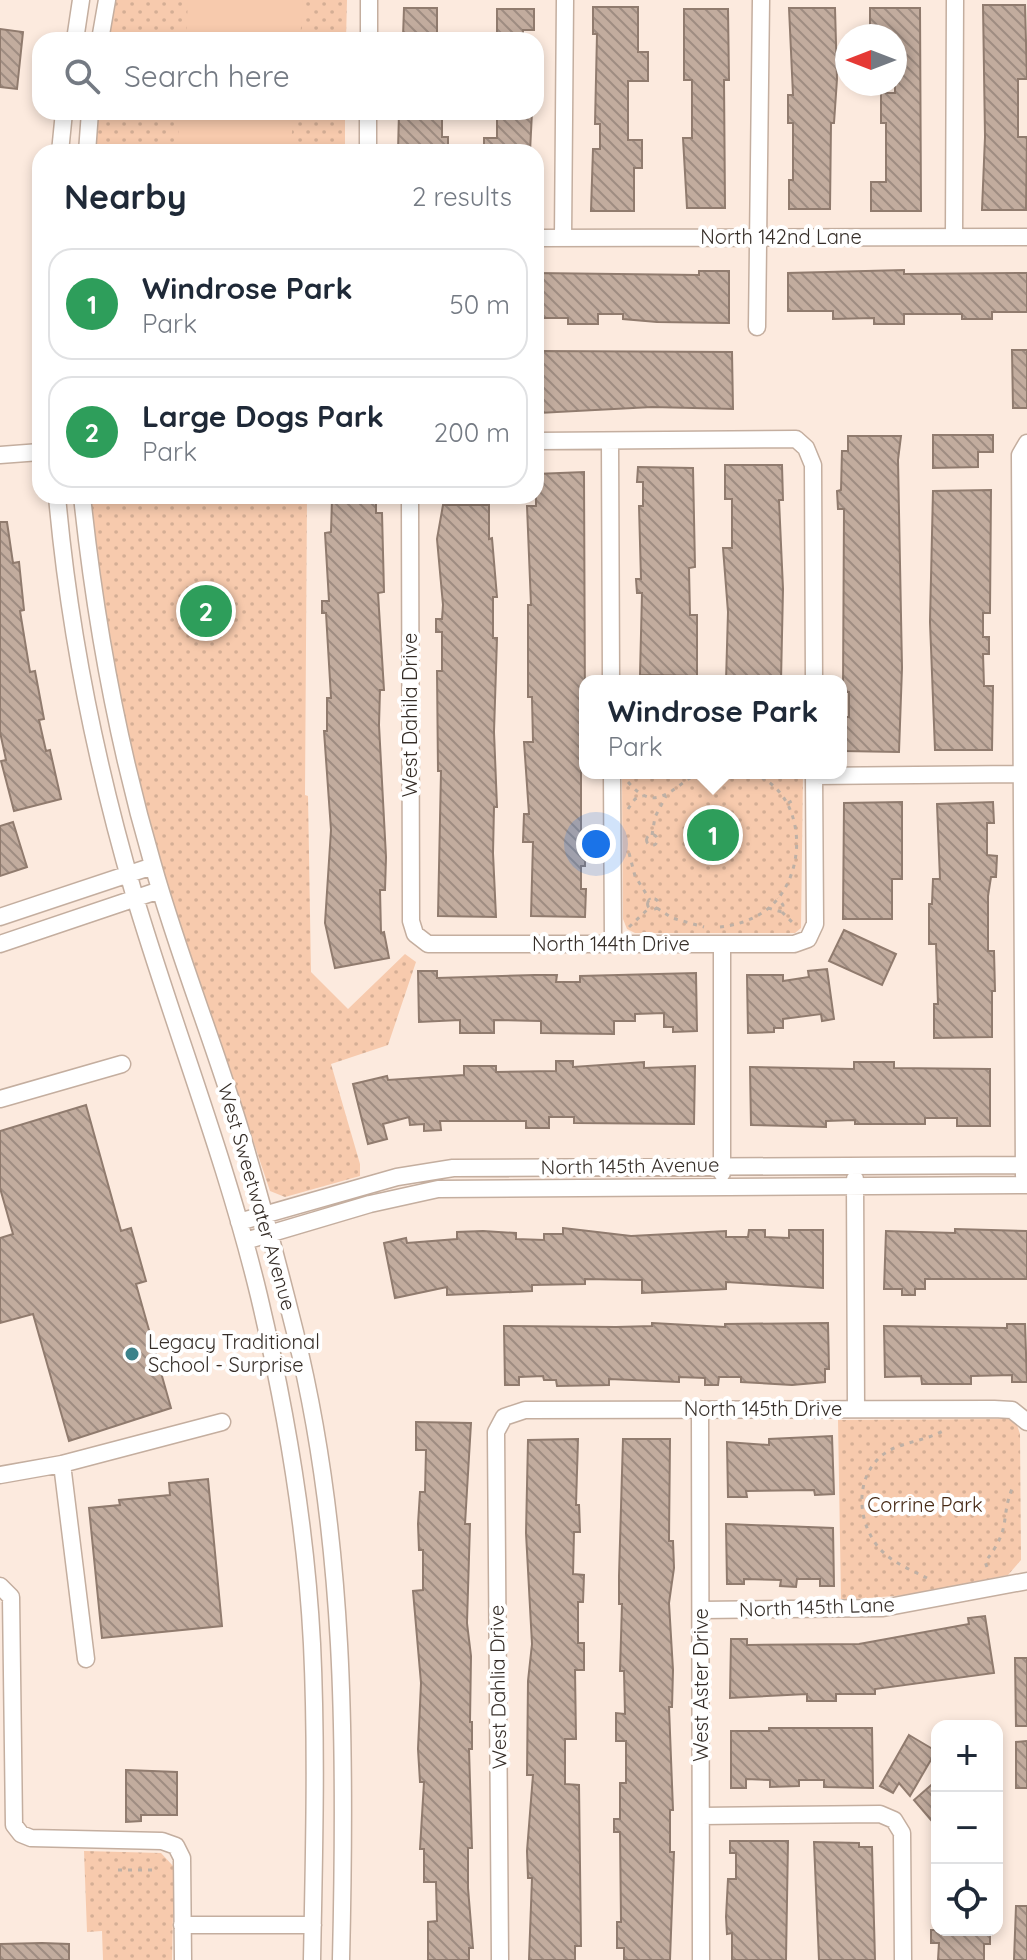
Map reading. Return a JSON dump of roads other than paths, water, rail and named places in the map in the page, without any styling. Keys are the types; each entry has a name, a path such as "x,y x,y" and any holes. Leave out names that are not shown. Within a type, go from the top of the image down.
{"street":[{"path":"76,32 81,0"},
{"path":"101,32 107,0"},
{"path":"369,0 369,32"},
{"path":"563,238 565,0"},
{"path":"757,327 761,0"},
{"path":"954,236 955,0"},
{"path":"61,144 63,120"},
{"path":"88,144 89,120"},
{"path":"368,120 368,144"},
{"name":"North 142nd Lane","path":"544,238 1027,237"},
{"path":"544,441 796,439 806,448 813,465 814,675"},
{"path":"610,441 611,675"},
{"path":"1026,1185 1024,638 1020,455 1027,443"},
{"path":"0,455 32,453"},
{"name":"West Sweetwater Avenue","path":"58,504 84,686 129,873 245,1241 284,1412 303,1550 315,1751 312,1960"},
{"name":"West Sweetwater Avenue","path":"83,504 91,571 114,699 153,866 264,1215 317,1436 336,1582 343,1687 341,1960"},
{"name":"West Dahila Drive","path":"410,504 411,921 415,934"},
{"path":"847,774 1023,774"},
{"path":"612,779 613,943"},
{"name":"North 144th Drive","path":"415,934 428,944 794,944 808,939 815,924 814,779"},
{"path":"0,917 153,866"},
{"path":"0,944 160,890"},
{"path":"722,944 722,1187"},
{"path":"0,1099 122,1064"},
{"path":"855,1165 856,1409"},
{"name":"North 145th Avenue","path":"239,1222 397,1177 453,1168 1026,1165"},
{"name":"North 145th Avenue","path":"245,1241 370,1204 438,1189 1026,1185"},
{"name":"West Aster Drive","path":"700,1409 701,1960"},
{"name":"North 145th Drive","path":"504,1417 525,1410 994,1409 1012,1410 1024,1419"},
{"name":"West Dahlia Drive","path":"500,1960 496,1432 504,1417"},
{"path":"0,1475 62,1464 222,1422"},
{"path":"62,1464 86,1659"},
{"name":"North 145th Lane","path":"701,1610 883,1608 1027,1581"},
{"path":"1,1586 11,1597 14,1825 21,1834 31,1838 162,1841 176,1846 182,1858 183,1960"},
{"path":"701,1816 880,1814 894,1820 902,1833 903,1960"},
{"path":"182,1925 313,1925"}],"place":[{"name":"Large Dogs Park","path":"206,611"},
{"name":"Windrose Park","path":"713,835"},
{"name":"Legacy Traditional School - Surprise","path":"132,1354"}],"park label":[{"name":"Corrine Park","path":"925,1505"}]}
